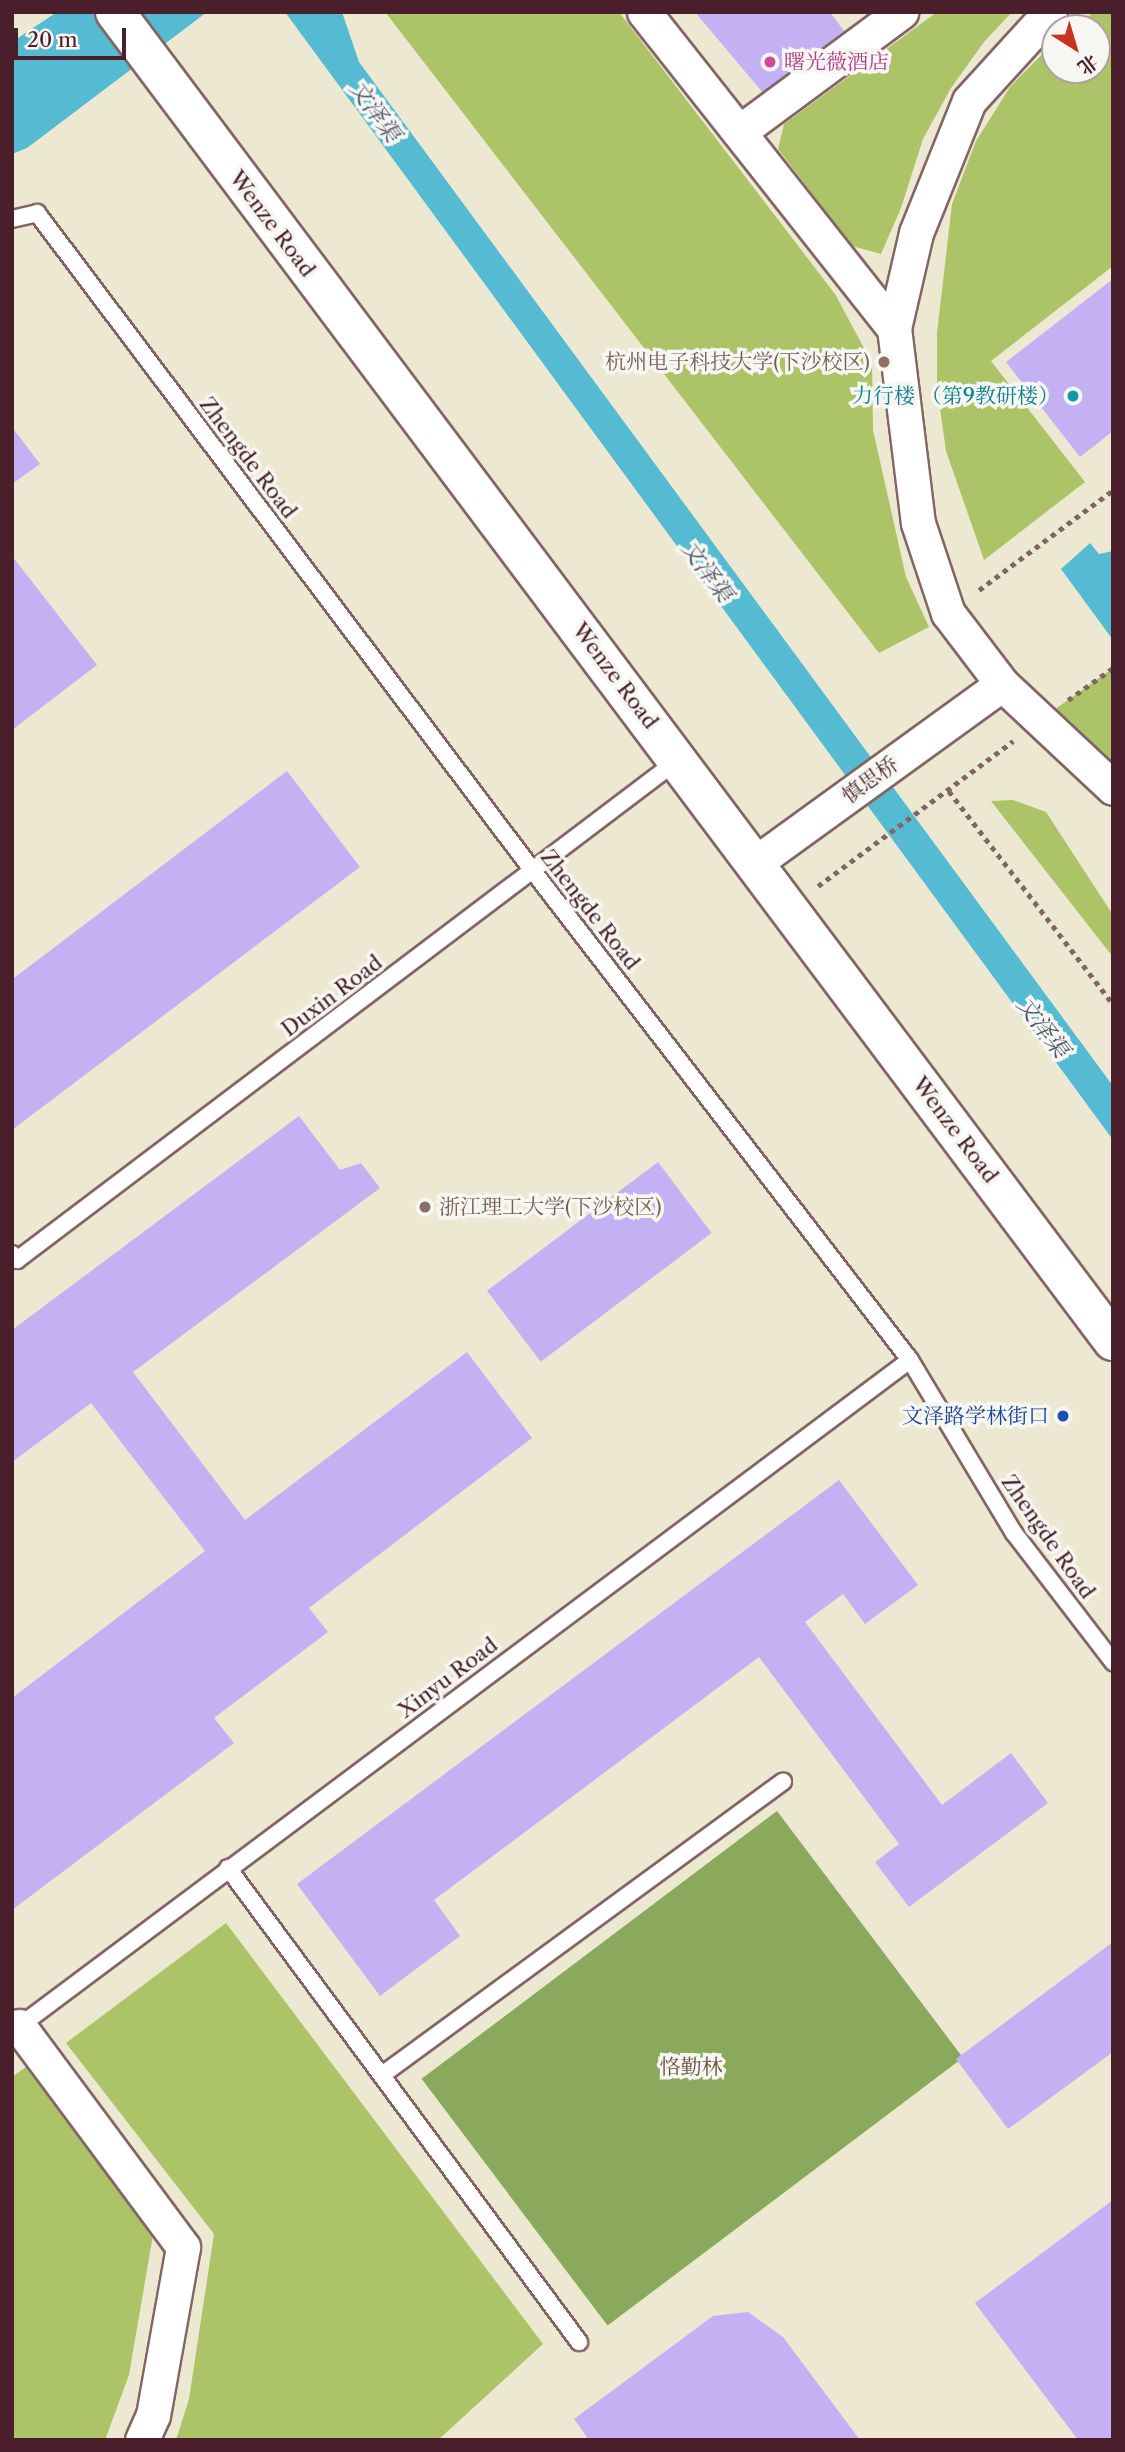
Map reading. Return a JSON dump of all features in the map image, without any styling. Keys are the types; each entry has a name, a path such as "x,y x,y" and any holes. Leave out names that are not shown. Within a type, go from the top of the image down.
{"main road":[{"name":"Wenze Road","path":"115,12 155,69 1113,1341"}],"street":[{"path":"644,12 894,328"},
{"path":"739,132 901,12"},
{"path":"1050,12 969,102 916,233 894,328 918,523 948,613 1002,684 1113,788"},
{"name":"慎思桥","path":"755,863 1002,684"},
{"path":"16,2029 183,2247 153,2416 142,2440"}],"lane":[{"name":"Zhengde Road","path":"12,219 37,213 533,871 910,1360 1014,1533 1113,1662"},
{"name":"Duxin Road","path":"12,1254 17,1260 678,760"},
{"name":"Xinyu Road","path":"16,2029 910,1360"},
{"path":"382,2075 783,1781"},
{"path":"228,1868 579,2342"}],"path":[{"path":"948,613 1113,490"},
{"path":"849,864 1113,668"},
{"path":"949,791 1113,1004"}],"green space":[{"path":"619,12 835,294 872,363 873,430 906,577 929,627 879,653 386,13"},
{"path":"937,12 1012,12 984,42 951,88 923,139 901,208 881,254 852,246 778,149 784,124"},
{"path":"1113,12 1113,266 991,361 1085,482 984,560 946,451 937,387 937,333 952,204 976,141 1010,87 1041,55 1041,84 1111,84 1111,14 1091,14"},
{"path":"1113,668 1113,785 1040,720"},
{"path":"1013,800 1046,812 1113,915 1113,957 991,801"},
{"name":"恪勤林","path":"777,1811 963,2058 608,2326 422,2079"},
{"path":"226,1923 543,2344 438,2440 176,2440 189,2399 214,2234 66,2043"},
{"path":"26,2067 153,2235 129,2375 105,2440 12,2440 12,2077"}],"water":[{"path":"57,12 207,12 27,148 12,154 12,42"},
{"name":"文泽渠","path":"285,12 342,12 359,62 1113,1086 1113,1140"},
{"path":"1090,543 1099,554 1113,551 1113,640 1061,569"}],"building":[{"name":"曙光薇酒店","path":"695,12 830,12 844,31 763,93"},
{"name":"力行楼 （第9教研楼）","path":"1113,279 1113,431 1080,457 1006,362"},
{"path":"12,427 40,464 12,484"},
{"path":"12,556 97,665 12,730"},
{"path":"287,771 360,867 12,1130 12,975 14,978"},
{"path":"299,1116 340,1170 361,1163 380,1188 133,1372 245,1520 467,1352 532,1438 309,1608 328,1632 214,1718 234,1743 12,1910 12,1698 205,1551 91,1403 12,1462 12,1330"},
{"path":"658,1162 712,1233 541,1362 487,1291"},
{"path":"839,1480 918,1585 865,1624 843,1594 805,1622 942,1805 1011,1753 1048,1803 909,1907 875,1862 899,1844 759,1657 434,1900 460,1936 380,1996 297,1884"},
{"path":"1113,1942 1113,2052 1008,2129 956,2059"},
{"path":"1113,2200 1113,2440 1078,2440 975,2303"},
{"path":"748,2312 783,2337 860,2440 589,2440 574,2419 713,2316"}],"place":[{"name":"曙光薇酒店","path":"770,62"},
{"name":"杭州电子科技大学(下沙校区)","path":"884,362"},
{"name":"力行楼 （第9教研楼）","path":"1073,396"},
{"name":"浙江理工大学(下沙校区)","path":"425,1207"},
{"name":"文泽路学林街口","path":"1063,1416"}]}
